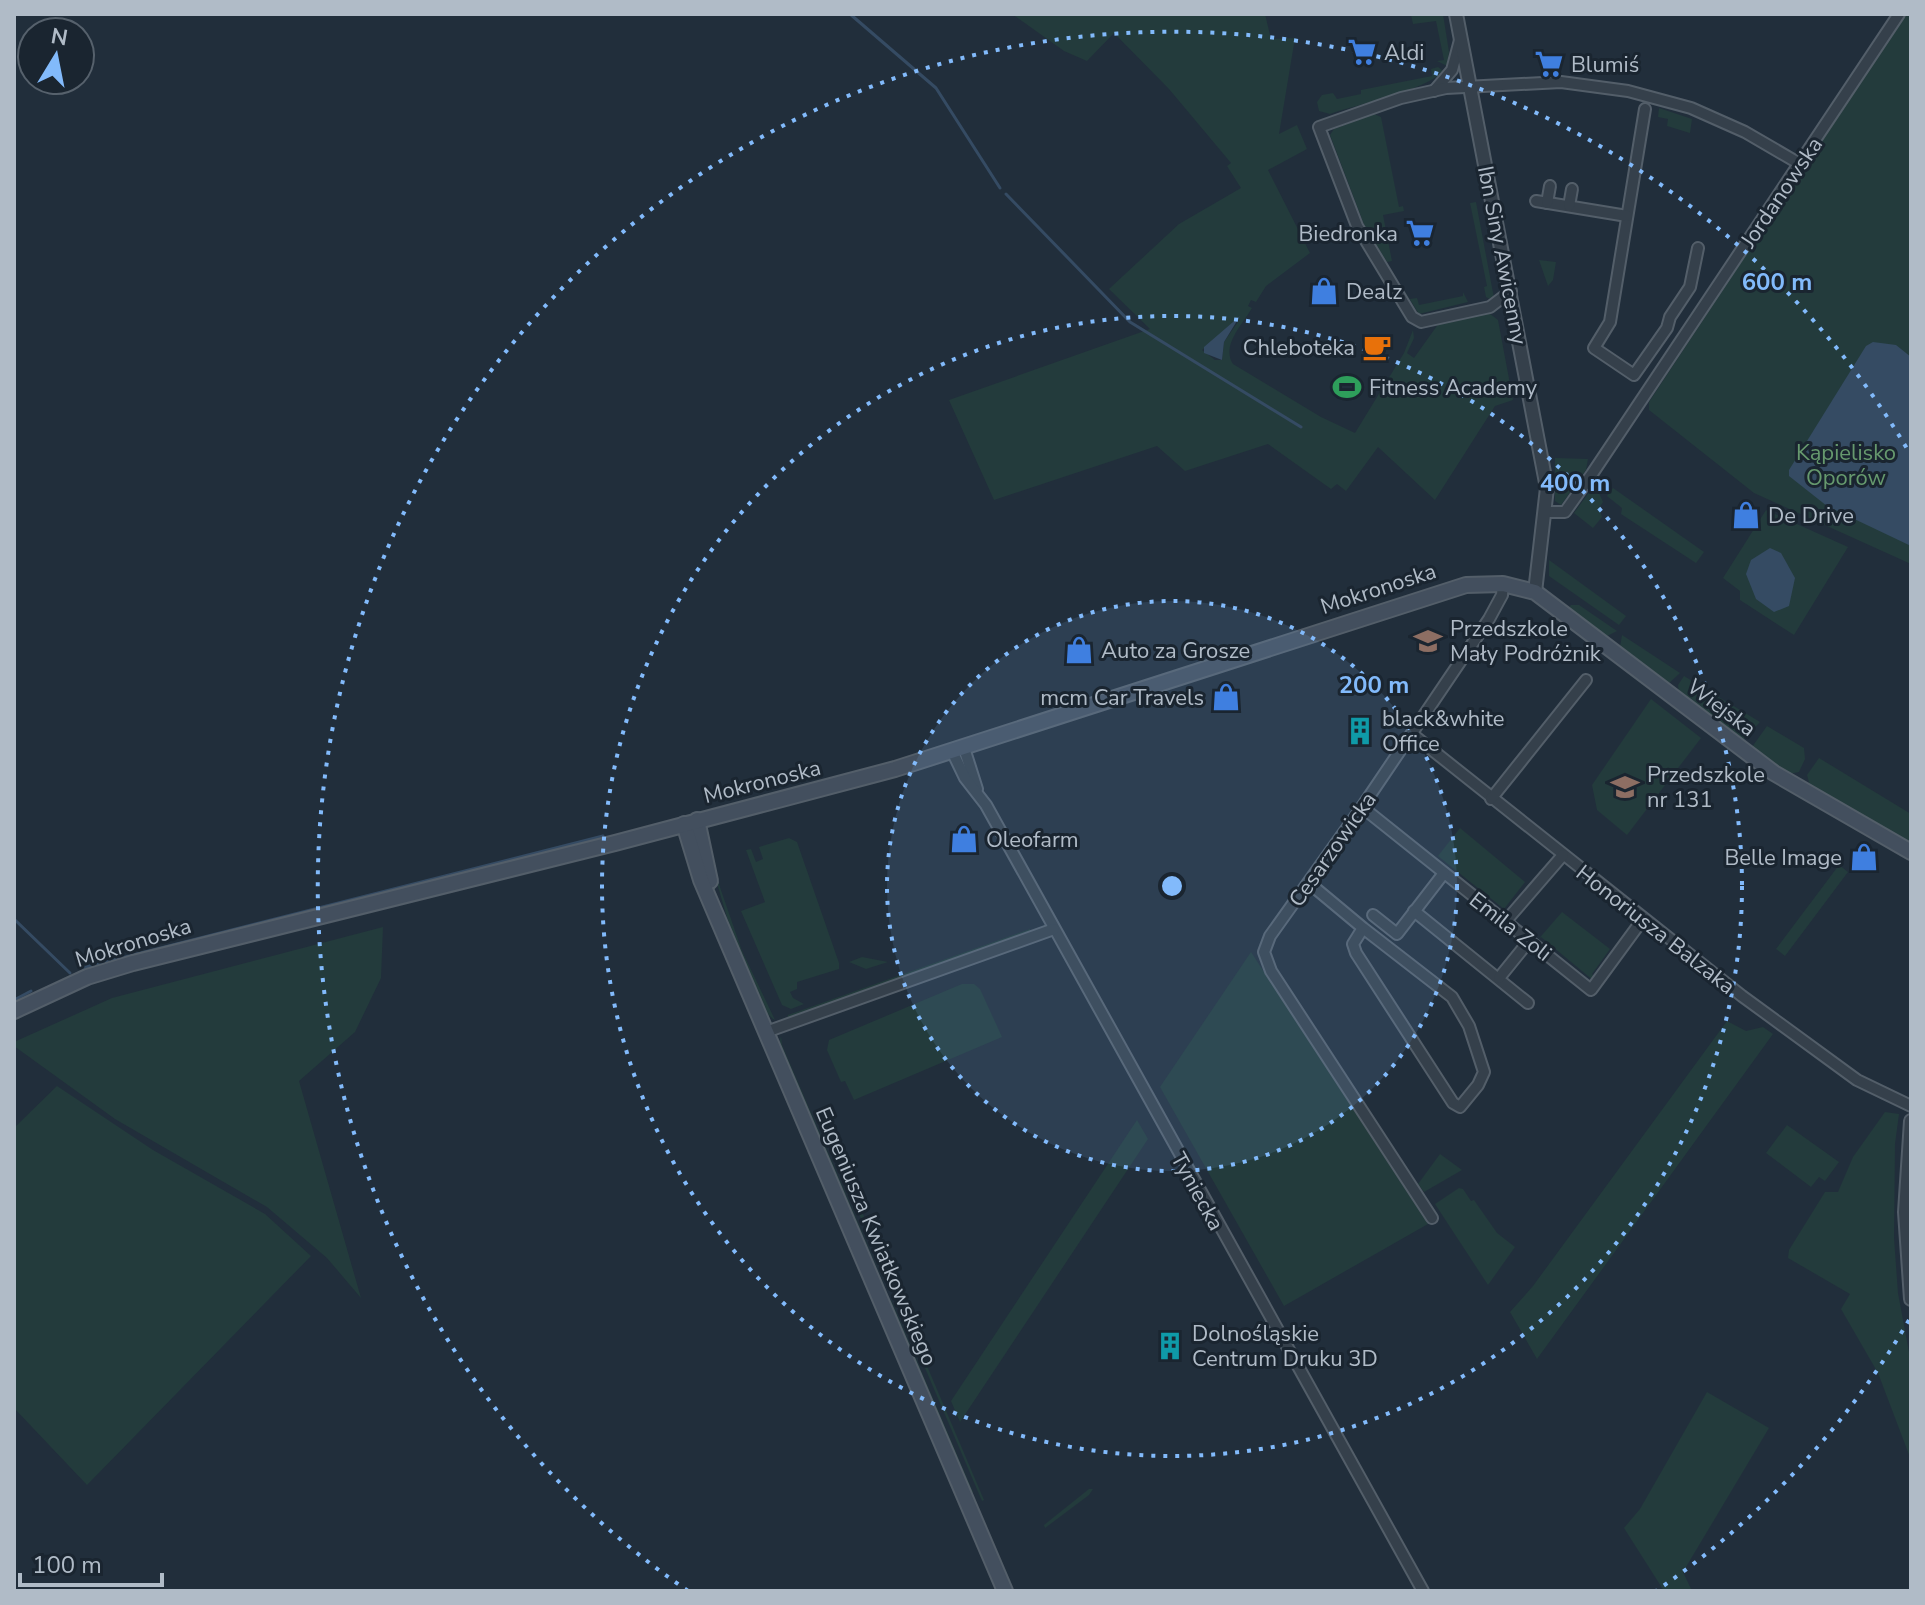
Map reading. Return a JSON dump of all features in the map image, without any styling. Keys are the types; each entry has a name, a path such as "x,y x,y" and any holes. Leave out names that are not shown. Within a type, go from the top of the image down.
{"main road":[{"name":"Wiejska","path":"1510,585 1535,592 1774,773 1911,852"},
{"name":"Mokronoska","path":"14,1011 74,983 133,963 829,788 958,750 1449,588 1510,585"},
{"name":"Eugeniusza Kwiatkowskiego","path":"690,822 711,897 766,1032 1005,1591"}],"street":[{"name":"Ibn Siny Awicenny","path":"1456,14 1543,457 1546,512 1535,592"},
{"name":"Jordanowska","path":"1546,512 1565,512 1898,14"},
{"path":"1434,91 1452,70 1461,37"},
{"path":"1511,291 1490,307 1421,322 1412,317 1357,226 1319,127 1370,108 1434,91 1470,86 1561,82 1647,95 1726,122 1800,164"},
{"path":"1645,109 1610,322 1594,348 1634,375 1690,287 1698,248"},
{"path":"1550,186 1541,202 1627,216"},
{"path":"1569,206 1572,189"},
{"path":"1490,307 1515,318"},
{"name":"Cesarzowicka","path":"1432,1218 1271,971 1264,952 1270,936 1412,734 1510,585"},
{"path":"1491,799 1586,680"},
{"name":"Honoriusza Balzaka","path":"1412,734 1643,919 1857,1080 1911,1106"},
{"name":"Tyniecka","path":"958,750 965,778 977,789 1423,1591"},
{"name":"Emila Zoli","path":"1362,807 1591,990 1643,919"},
{"path":"1505,922 1563,855"},
{"path":"1373,915 1397,934 1444,873"},
{"path":"1309,883 1452,997 1469,1026 1484,1072 1472,1094 1460,1107 1453,1103 1356,953 1353,944 1363,928"},
{"path":"1414,911 1528,1003"},
{"path":"766,1032 1054,929"},
{"path":"1499,978 1529,941"},
{"path":"1911,1121 1905,1212 1911,1299"}],"green space":[{"path":"1012,14 1265,14 1271,39 1295,38 1279,134 1297,125 1307,149 1268,170 1310,253 1266,286 1256,302 1251,300 1248,306 1252,308 1231,343 1230,357 1233,364 1321,417 1355,433 1404,353 1413,330 1414,338 1407,353 1414,358 1439,323 1489,313 1498,320 1513,400 1495,406 1435,500 1378,447 1346,491 1337,484 1331,489 1268,444 1185,471 1157,446 994,500 949,400 1150,329 1109,289 1179,224 1241,188 1227,166 1231,163 1169,89 1114,33 1087,61 1064,51","holes":["1240,319 1224,342 1222,360 1215,360 1202,350"]},
{"path":"1443,14 1449,52 1447,66 1437,61 1444,60 1436,21 1413,24 1411,15"},
{"path":"1905,14 1911,14 1911,564 1754,493 1649,410 1649,402"},
{"path":"1438,67 1443,71 1407,91 1330,114 1319,111 1317,102 1322,95 1333,93 1337,99 1361,94 1361,90 1432,76 1431,69"},
{"path":"1659,108 1692,119 1690,133 1667,126 1668,119 1658,117"},
{"path":"1374,114 1381,117 1399,207 1403,206 1404,211 1383,215 1392,261 1387,262 1365,227 1330,135 1334,129"},
{"path":"1476,202 1494,298 1490,299 1486,297 1484,287 1487,286 1470,203"},
{"path":"1539,260 1556,262 1553,280 1548,286"},
{"path":"1399,282 1410,299 1417,298 1419,305 1463,296 1463,292 1468,302 1419,314"},
{"path":"1555,458 1588,459 1586,470 1561,505 1555,501"},
{"path":"1595,484 1603,502 1599,508 1602,517 1593,528 1574,513"},
{"path":"1613,488 1704,552 1696,563 1621,514 1622,508 1607,496"},
{"path":"1766,510 1848,547 1794,635 1740,600 1740,591 1723,578"},
{"path":"1549,560 1626,616 1619,625 1549,576"},
{"path":"1571,605 1579,605 1617,631 1605,637 1567,610"},
{"path":"1622,635 1680,673 1668,684 1623,653 1620,647"},
{"path":"1684,676 1760,722 1742,741 1679,693 1678,685"},
{"path":"1651,699 1701,738 1627,835 1597,810 1592,785"},
{"path":"1767,726 1804,748 1805,759 1799,772 1789,774 1753,752 1752,747"},
{"path":"1819,758 1911,814 1911,845 1810,786 1807,775"},
{"path":"1460,828 1525,882 1504,909 1438,856"},
{"path":"789,838 797,842 839,963 839,969 797,982 797,989 790,992 793,998 804,1004 791,1009 782,1005 741,911 765,902 746,850 751,849 756,862 763,859 759,847"},
{"path":"1839,865 1848,872 1785,956 1776,949"},
{"path":"713,867 742,951 775,1020 766,1011 747,974"},
{"path":"1562,912 1610,949 1592,974 1596,978 1594,981 1541,937 1536,942"},
{"path":"383,927 381,978 355,1032 299,1081 361,1298 327,1258 267,1207 115,1119 14,1046 14,1042 112,998"},
{"path":"1030,929 1031,932 787,1018 788,1015"},
{"path":"1251,952 1428,1224 1284,1306 1160,1087"},
{"path":"862,957 888,962 866,969 849,962"},
{"path":"962,984 974,984 980,989 1002,1037 854,1100 845,1081 841,1082 827,1050 829,1040"},
{"path":"1727,1021 1746,1031 1763,1027 1773,1034 1537,1359 1510,1312 1533,1286"},
{"path":"781,1036 782,1045 886,1288 779,1046"},
{"path":"57,1086 153,1150 265,1214 311,1256 87,1485 14,1408 14,1128"},
{"path":"1885,1112 1899,1114 1895,1144 1894,1238 1898,1293 1911,1363 1911,1460 1878,1373 1841,1309 1850,1294 1788,1258 1789,1250 1825,1192 1838,1192 1853,1157"},
{"path":"1137,1120 1148,1139 960,1422 951,1401"},
{"path":"825,1124 893,1285 890,1286 821,1126"},
{"path":"1787,1125 1839,1162 1825,1181 1819,1177 1811,1187 1766,1153"},
{"path":"1440,1154 1462,1170 1424,1192 1418,1184"},
{"path":"1459,1188 1471,1201 1474,1200 1497,1233 1515,1247 1488,1285 1435,1204"},
{"path":"891,1300 973,1492 970,1494 890,1307"},
{"path":"899,1300 984,1500 982,1501 898,1305"},
{"path":"1707,1392 1769,1428 1683,1572 1692,1591 1664,1591 1624,1528 1640,1509"},
{"path":"1093,1489 1089,1495 1045,1528 1044,1525"}],"water":[{"path":"1240,316 1224,342 1222,360 1204,353 1204,347"},
{"name":"Kąpielisko Oporów","path":"1873,342 1896,345 1911,357 1911,546 1827,506 1789,476 1789,470 1866,346"},
{"path":"1770,548 1781,553 1795,578 1789,606 1774,612 1756,599 1746,574 1751,560"}],"waterway":[{"path":"850,14 936,88 1000,188"},
{"path":"1006,194 1130,322 1301,427"},
{"path":"82,968 603,836"},
{"path":"14,919 70,973"},
{"path":"14,1000 31,991"}],"place":[{"name":"Aldi","path":"1362,52"},
{"name":"Blumiś","path":"1549,64"},
{"name":"Biedronka","path":"1420,233"},
{"name":"Dealz","path":"1324,291"},
{"name":"Chleboteka","path":"1377,347"},
{"name":"Fitness Academy","path":"1347,387"},
{"name":"De Drive","path":"1746,515"},
{"name":"Przedszkole Mały Podróżnik","path":"1428,641"},
{"name":"Auto za Grosze","path":"1079,650"},
{"name":"mcm Car Travels","path":"1226,697"},
{"name":"black&white Office","path":"1360,731"},
{"name":"Przedszkole nr 131","path":"1625,787"},
{"name":"Oleofarm","path":"964,839"},
{"name":"Belle Image","path":"1864,857"},
{"name":"Dolnośląskie Centrum Druku 3D","path":"1170,1346"}]}
